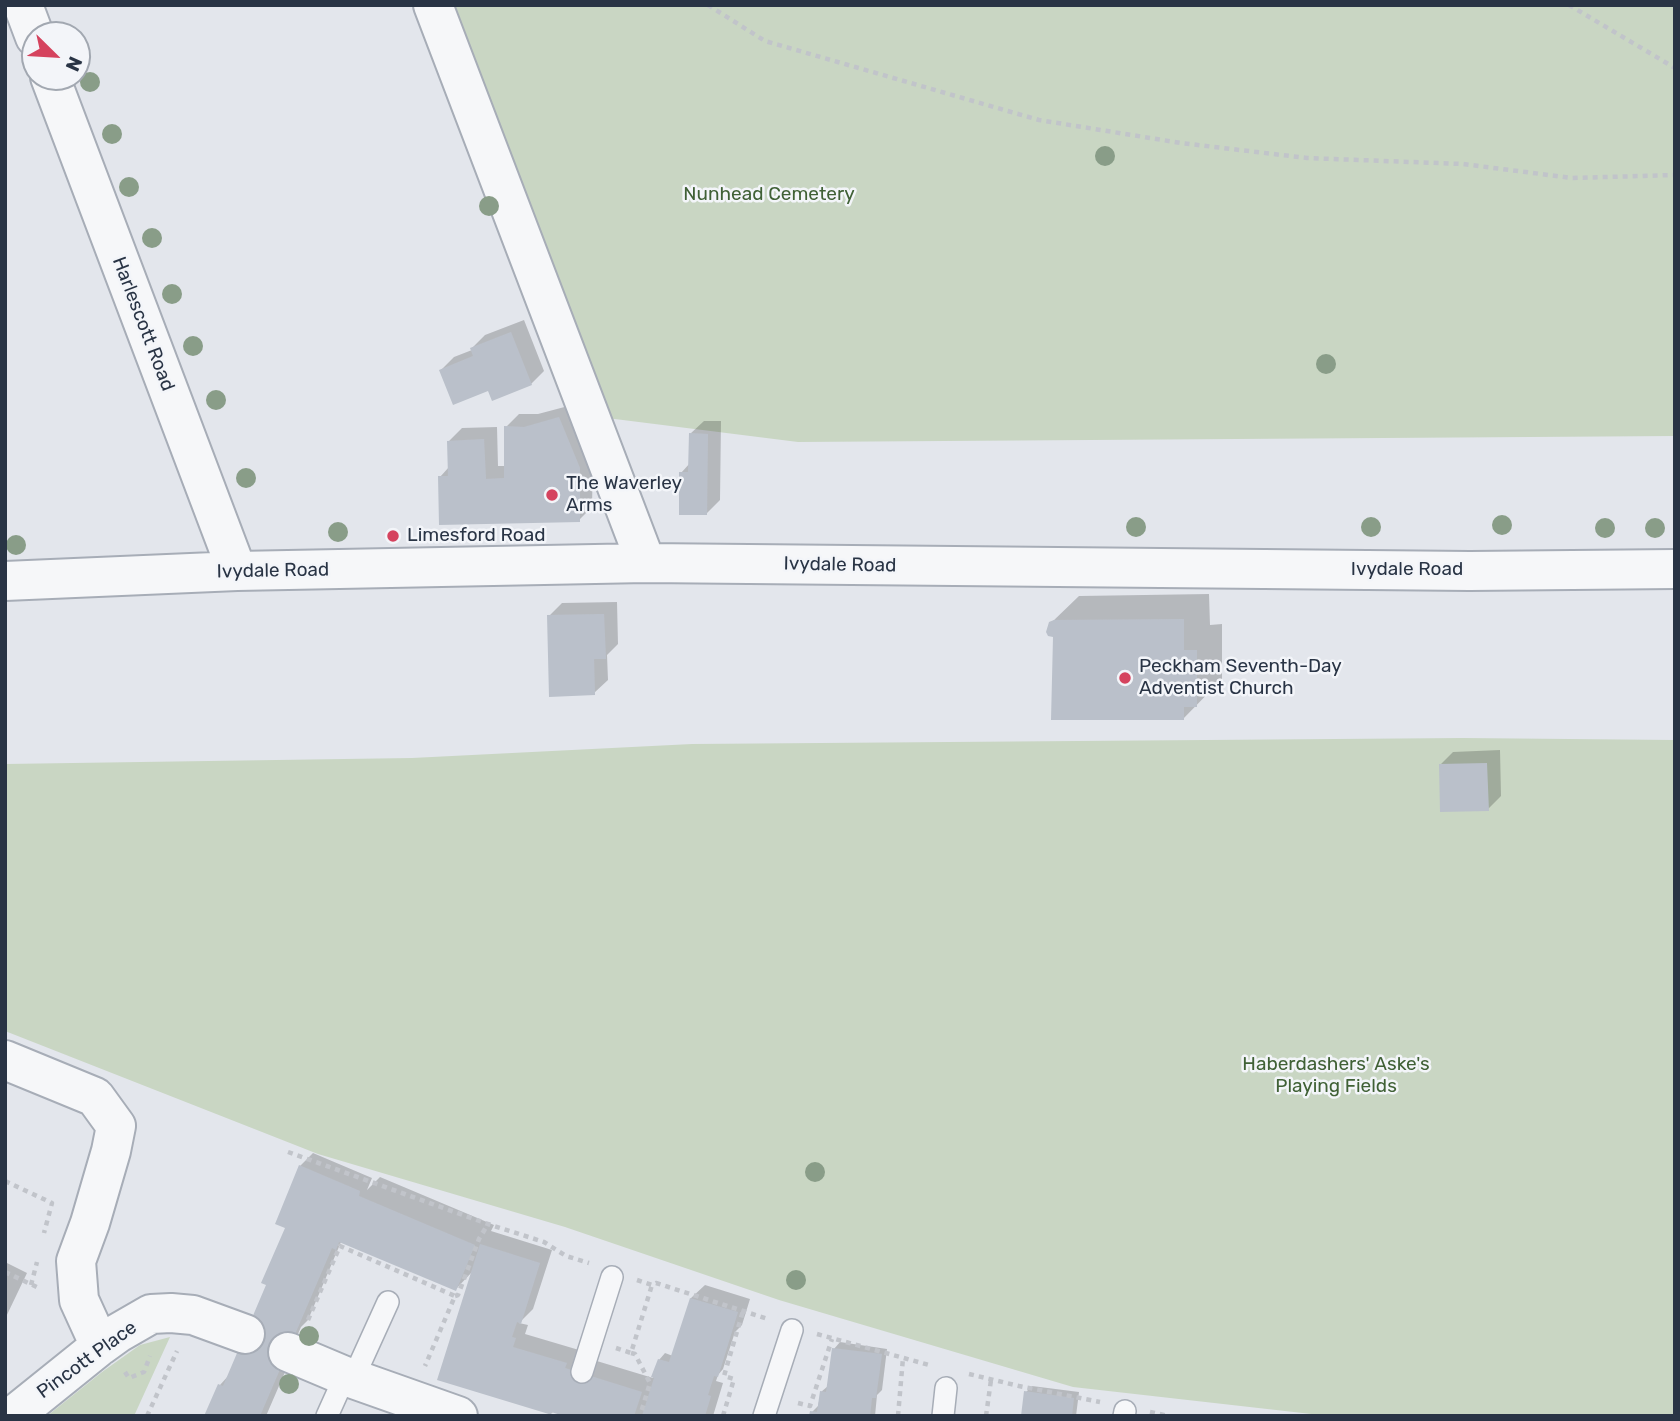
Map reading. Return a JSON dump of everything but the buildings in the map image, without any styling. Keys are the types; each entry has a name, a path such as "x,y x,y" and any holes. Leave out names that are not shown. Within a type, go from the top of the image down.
{"street":[{"path":"433,5 646,563"},
{"name":"Harlescott Road","path":"55,91 237,571"},
{"name":"Ivydale Road","path":"5,581 237,571 646,563 1470,571 1675,569"},
{"path":"5,1059 95,1097 116,1126 108,1163 76,1261 79,1300 100,1346"},
{"name":"Pincott Place","path":"13,1416 100,1346 152,1314 171,1312 193,1315 245,1334"},
{"path":"288,1352 457,1416"}],"lane":[{"path":"582,1371 591,1340 619,1277"},
{"path":"327,1416 388,1302"},
{"path":"764,1416 801,1331"},
{"path":"943,1416 946,1388"}],"path":[{"path":"708,5 765,41 1039,121 1181,143 1307,158 1463,164 1572,178 1675,175"},
{"path":"1569,5 1675,68"},
{"path":"288,1152 544,1242 566,1256 590,1264"},
{"path":"5,1181 51,1203 41,1244"},
{"path":"455,1296 488,1224"},
{"path":"31,1284 38,1258"},
{"path":"619,1277 652,1285 656,1283 769,1319"},
{"path":"631,1353 652,1285"},
{"path":"723,1416 734,1379 724,1376 743,1311"},
{"path":"147,1416 193,1315"},
{"path":"801,1331 929,1364"},
{"path":"794,1409 796,1402 810,1406 831,1339"},
{"path":"591,1340 635,1354 650,1383 640,1416"},
{"path":"898,1416 903,1358"},
{"path":"968,1374 1126,1410 1168,1416"},
{"path":"986,1416 991,1380"}],"green space":[{"name":"Nunhead Cemetery","path":"446,5 1675,5 1675,436 798,442 591,416"},
{"name":"Haberdashers' Aske's Playing Fields","path":"1463,738 1675,740 1675,1416 1329,1416 1073,1387 779,1300 565,1227 318,1154 5,1031 5,764 412,758 692,744"},
{"path":"170,1337 134,1416 47,1416 140,1345"}],"place":[{"name":"The Waverley Arms","path":"552,495"},
{"name":"Limesford Road","path":"393,536"},
{"name":"Peckham Seventh-Day Adventist Church","path":"1125,678"}]}
